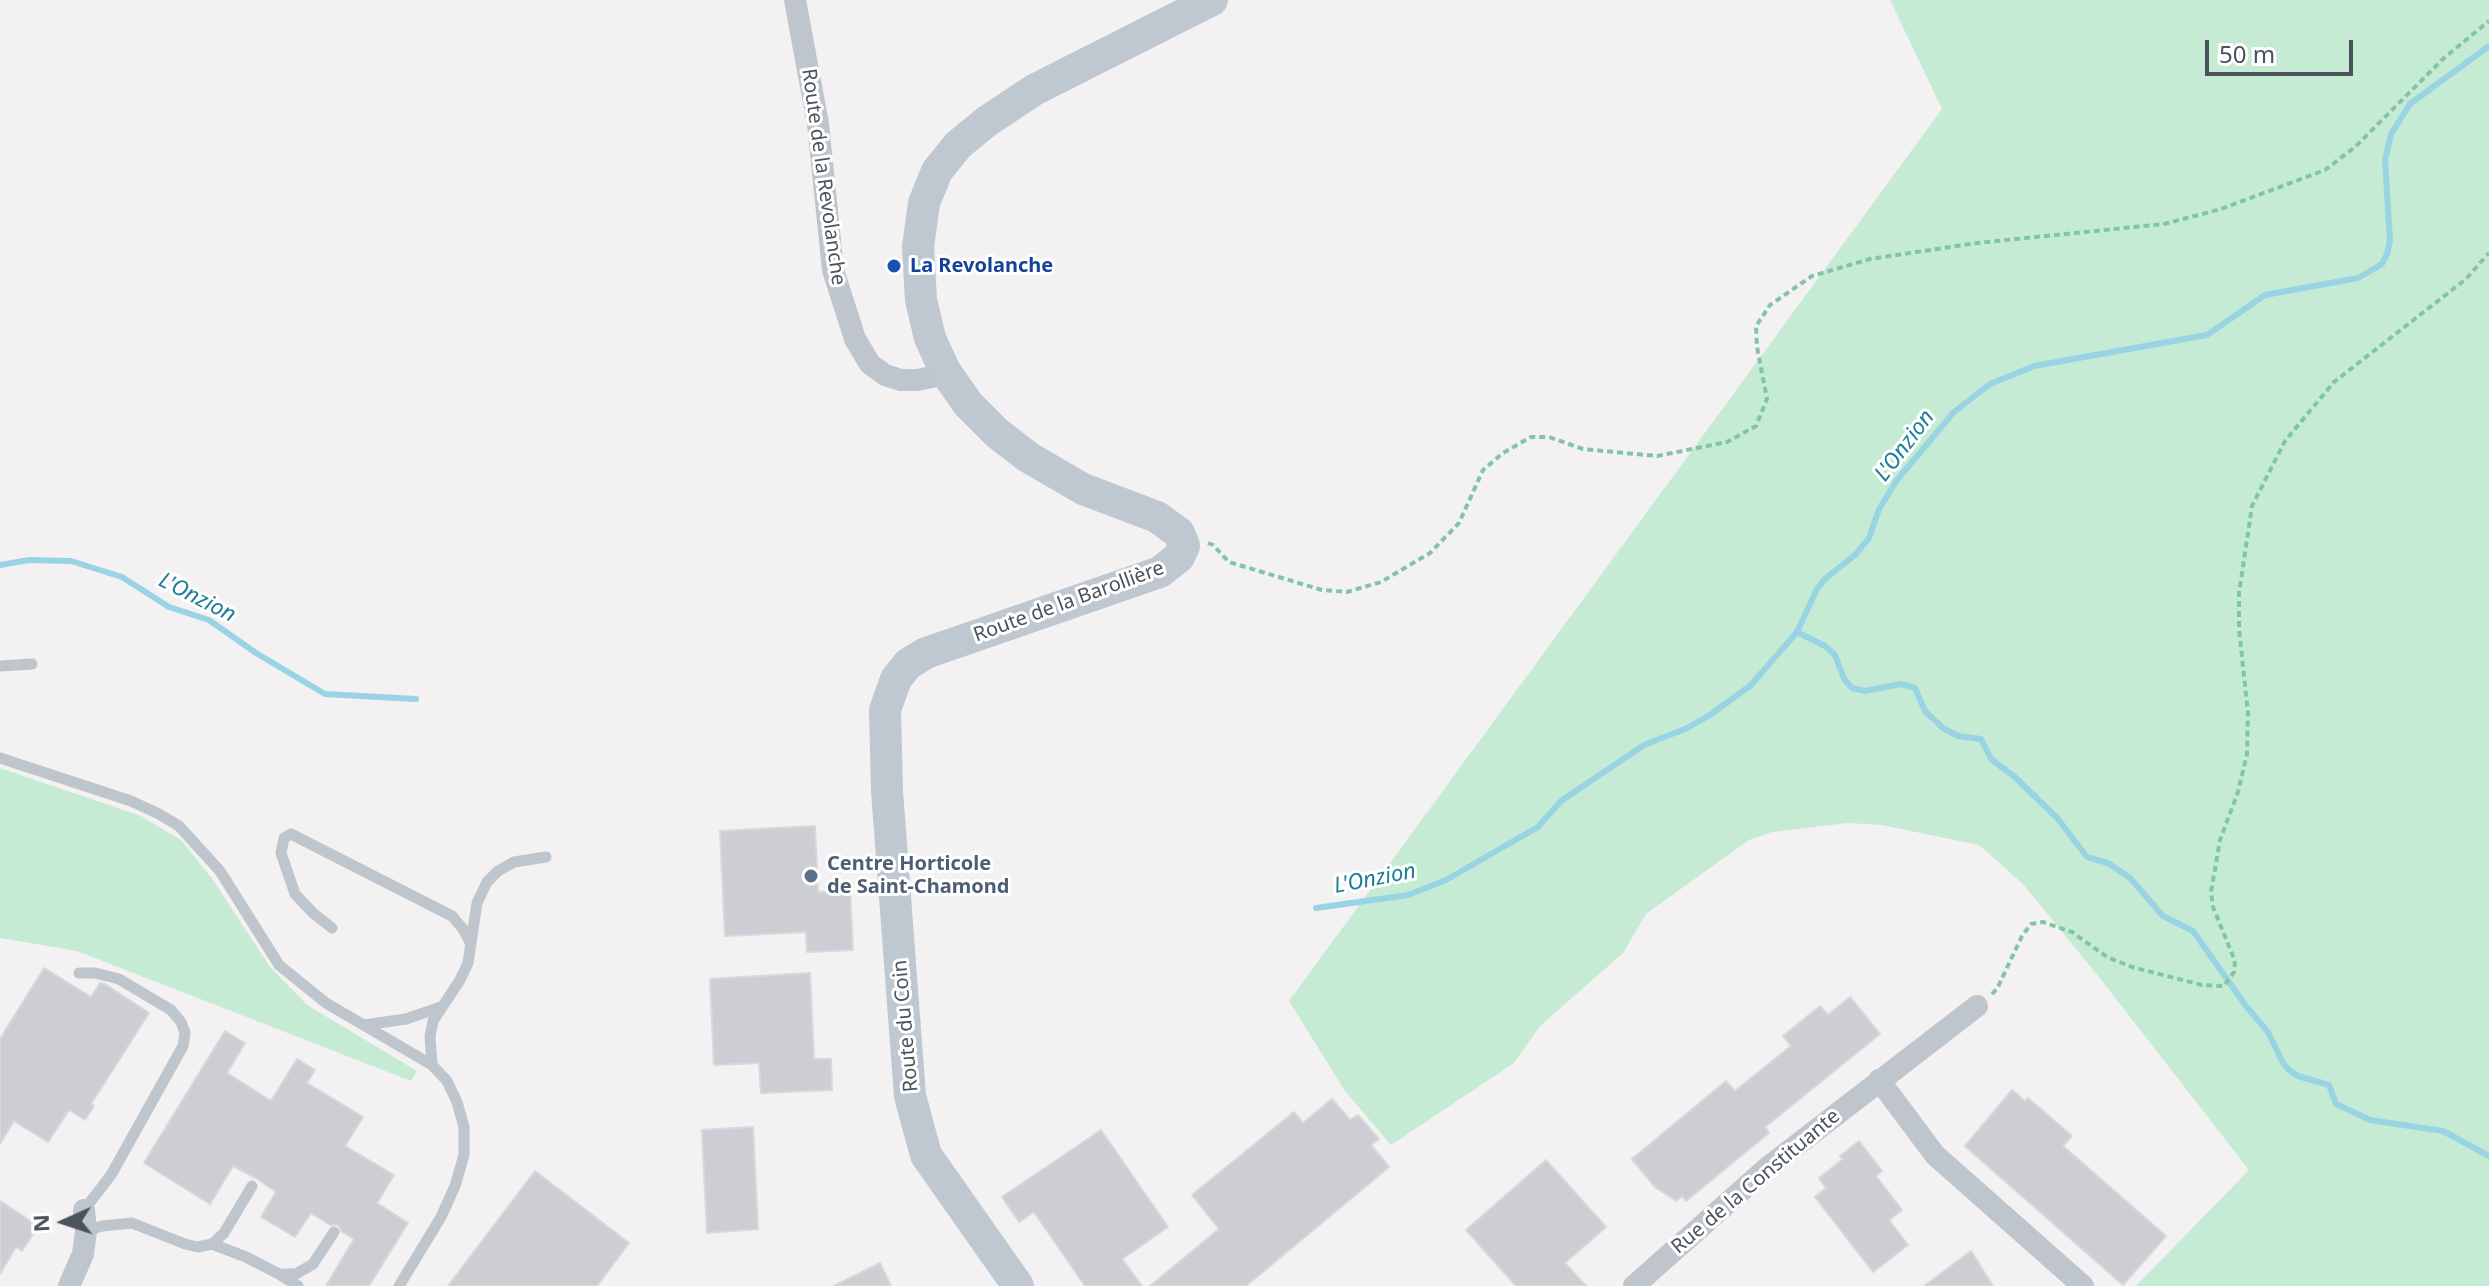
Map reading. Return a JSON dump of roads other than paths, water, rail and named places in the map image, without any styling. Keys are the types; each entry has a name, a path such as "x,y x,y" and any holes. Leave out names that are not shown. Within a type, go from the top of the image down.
{"main road":[{"path":"945,371 930,338 921,300 918,247 924,203 937,171 958,145 1034,90 1212,0"},
{"name":"Route de la Barollière","path":"887,785 885,710 896,679 908,664 926,653 1160,572 1179,557 1184,546 1179,533 1157,517 1083,489 1028,457 997,433 968,404 945,371"},
{"name":"Route du Coin","path":"887,785 910,1096 926,1155 1018,1286"}],"street":[{"name":"Route de la Revolanche","path":"795,0 818,124 833,270 855,339 870,364 885,375 901,380 917,380 945,371"},
{"name":"Rue de la Constituante","path":"1634,1286 1767,1168 1977,1006"},
{"path":"1879,1080 1935,1155 2083,1286"},
{"path":"69,1286 83,1254 85,1221"}],"lane":[{"path":"0,666 32,664"},
{"path":"0,758 131,801 179,826 220,871 279,965 300,985 432,1065 447,1081 464,1127 464,1155 441,1217 399,1286"},
{"path":"332,928 295,894 281,853 284,838 291,834 452,916 471,944"},
{"path":"432,1065 430,1036 433,1021 468,963 477,903 487,882 514,862 546,857"},
{"path":"79,973 119,979 171,1010 185,1033 183,1046 85,1221 132,1223 198,1247 212,1244 224,1233 252,1186"},
{"path":"364,1025 406,1019 441,1007"},
{"path":"279,1274 296,1274 313,1264 334,1232"},
{"path":"212,1244 246,1257 298,1286"}],"waterway":[{"name":"L'Onzion","path":"1316,908 1408,895 1446,880 1538,827 1561,801 1644,745 1685,729 1710,715 1751,685 1797,632 1817,589 1869,538 1879,509 1897,480 1954,412 1990,384 2034,366 2207,335 2265,295 2358,278 2382,264 2390,241 2385,160 2391,134 2410,104 2489,46"},
{"name":"L'Onzion","path":"0,565 29,560 71,561 122,577 169,607 209,620 256,653 325,694 416,699"},
{"path":"1797,632 1825,646 1835,655 1844,679 1852,688 1865,691 1901,684 1915,688 1925,711 1943,728 1958,736 1981,739 1991,759 2016,778 2058,819 2087,857 2108,863 2130,878 2163,916 2193,931 2268,1032 2289,1070 2298,1076 2329,1085 2336,1104 2370,1120 2443,1131 2489,1156"}],"place":[{"name":"La Revolanche","path":"894,266"},
{"name":"Centre Horticole de Saint-Chamond","path":"811,876"}]}
